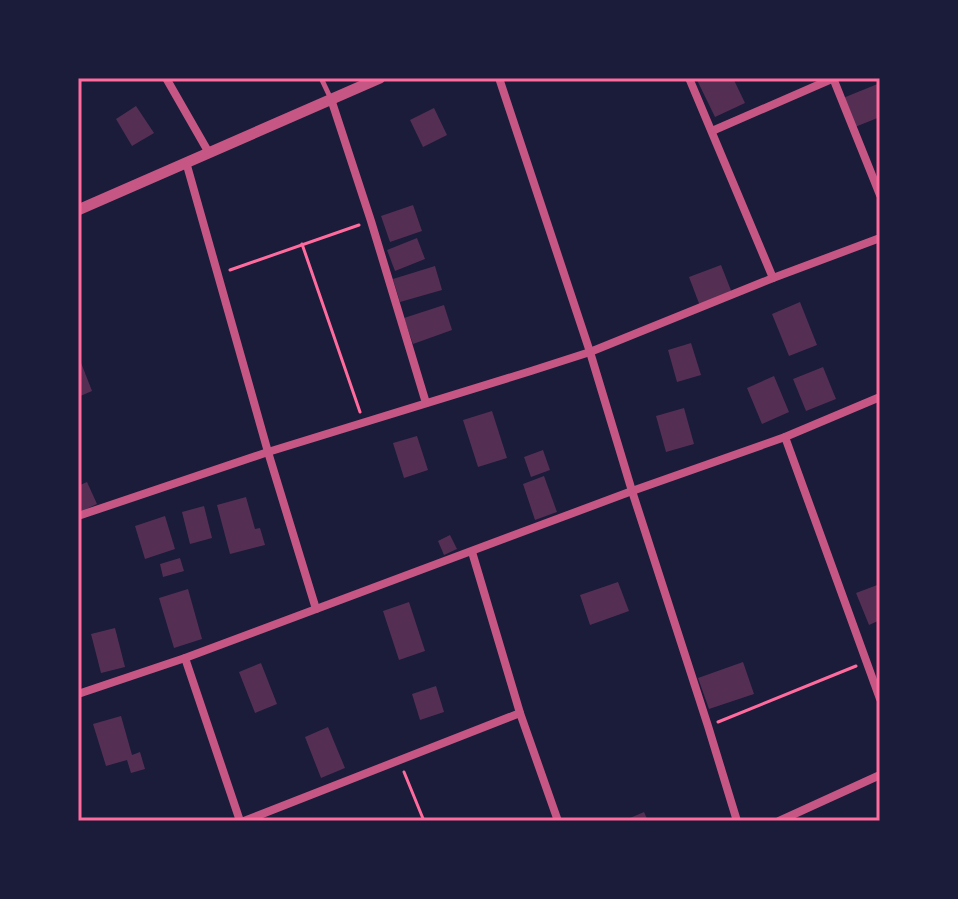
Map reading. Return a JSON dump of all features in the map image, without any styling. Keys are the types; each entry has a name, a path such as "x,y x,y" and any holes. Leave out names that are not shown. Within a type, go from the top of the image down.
{"street":[{"path":"166,78 209,153"},
{"path":"78,210 380,78"},
{"path":"499,78 590,352 737,821"},
{"path":"689,78 773,278"},
{"path":"712,131 834,78 880,195"},
{"path":"331,99 426,403"},
{"path":"186,162 316,609"},
{"path":"78,516 268,452 590,352 880,238"},
{"path":"78,694 185,658 785,437 880,397"},
{"path":"785,437 880,699"},
{"path":"472,552 520,713 558,821"},
{"path":"185,658 242,821 520,713"},
{"path":"779,821 880,775"}],"lane":[{"path":"321,78 331,99"}],"path":[{"path":"219,274 371,221"},
{"path":"302,244 364,423"},
{"path":"708,726 867,662"},
{"path":"400,761 424,821"}],"building":[{"path":"696,78 733,78 745,103 715,117"},
{"path":"880,83 880,117 855,127 843,98"},
{"path":"136,106 154,133 132,146 116,119"},
{"path":"434,108 447,135 423,147 410,120"},
{"path":"413,205 422,231 390,242 381,216"},
{"path":"417,238 425,259 395,271 387,250"},
{"path":"721,265 732,293 700,306 689,277"},
{"path":"435,266 442,290 400,302 393,279"},
{"path":"800,302 817,345 789,356 772,314"},
{"path":"444,305 452,330 413,344 404,318"},
{"path":"691,343 701,375 677,382 668,350"},
{"path":"78,355 92,391 78,397"},
{"path":"823,367 836,399 806,411 793,379"},
{"path":"774,376 789,412 762,424 747,388"},
{"path":"684,408 694,444 666,452 656,416"},
{"path":"492,411 507,458 478,467 463,420"},
{"path":"417,436 428,470 404,478 393,443"},
{"path":"543,450 550,470 531,477 524,457"},
{"path":"544,476 557,512 535,520 523,484"},
{"path":"87,482 97,504 78,513 78,486"},
{"path":"246,497 255,529 260,528 265,545 230,554 217,505"},
{"path":"204,506 212,538 190,544 182,512"},
{"path":"165,516 175,549 145,559 135,526"},
{"path":"450,535 457,549 444,555 438,541"},
{"path":"180,558 184,571 163,577 160,564"},
{"path":"618,582 629,611 590,625 580,595"},
{"path":"880,584 880,620 869,625 856,593"},
{"path":"188,589 202,639 174,648 159,598"},
{"path":"409,602 425,651 399,660 383,611"},
{"path":"115,628 125,667 101,673 91,634"},
{"path":"743,662 754,694 709,709 698,678"},
{"path":"261,663 277,704 255,713 239,672"},
{"path":"436,686 444,712 420,720 412,694"},
{"path":"121,716 132,755 140,752 145,769 131,773 127,760 106,766 93,724"},
{"path":"328,727 345,768 321,778 305,737"},
{"path":"644,812 648,821 623,821"}]}
